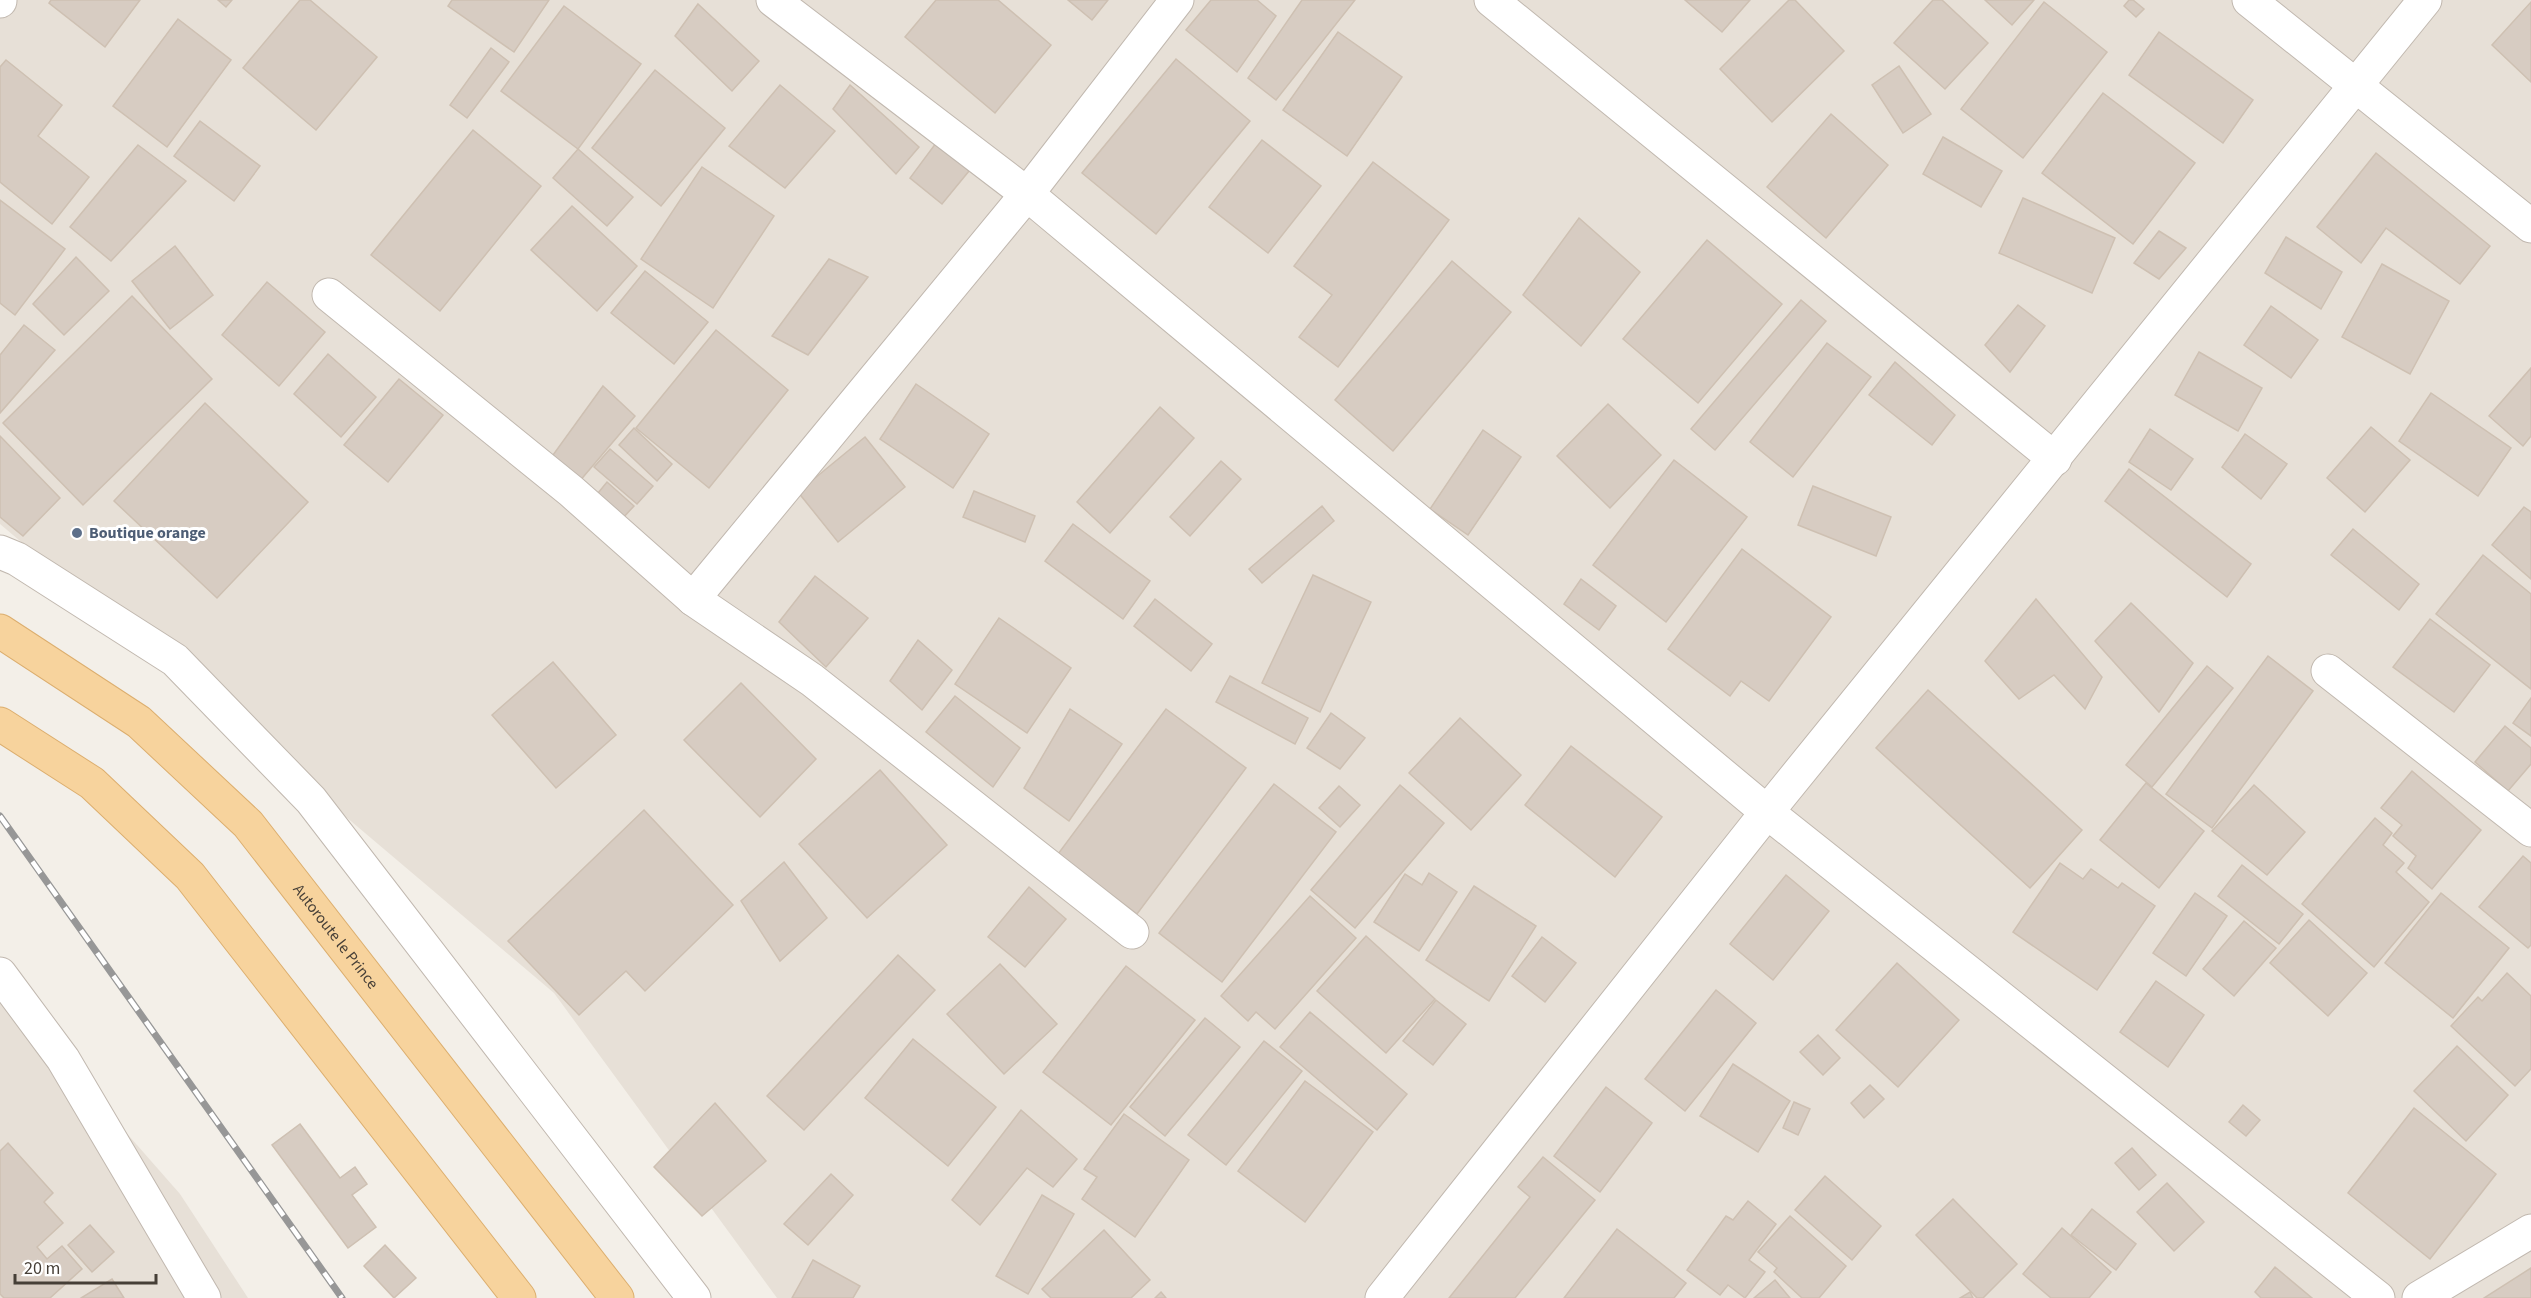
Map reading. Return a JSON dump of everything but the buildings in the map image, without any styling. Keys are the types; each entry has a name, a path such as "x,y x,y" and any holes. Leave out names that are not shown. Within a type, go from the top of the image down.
{"main road":[{"name":"Autoroute le Prince","path":"0,631 139,722 248,824 617,1298"},
{"path":"0,724 92,783 190,876 519,1298"}],"street":[{"path":"773,0 1027,194 1767,812 2378,1298"},
{"path":"693,599 1027,194 1177,0"},
{"path":"1491,0 2055,459"},
{"path":"2249,0 2531,226"},
{"path":"1382,1298 1767,812 2357,87 2425,0"},
{"path":"329,295 571,490 693,599 812,680 1132,932"},
{"path":"0,552 17,559 175,660 311,800 694,1298"},
{"path":"2328,671 2531,830"},
{"path":"0,974 63,1059 204,1298"},
{"path":"2419,1298 2531,1231"}],"shaded area":[{"path":"0,0 2531,0 2531,1298 777,1298 554,993 0,524"},
{"path":"0,989 180,1194 248,1298 0,1298"}],"railway":[{"path":"0,816 342,1298"}],"place":[{"name":"Boutique orange","path":"77,533"}]}
